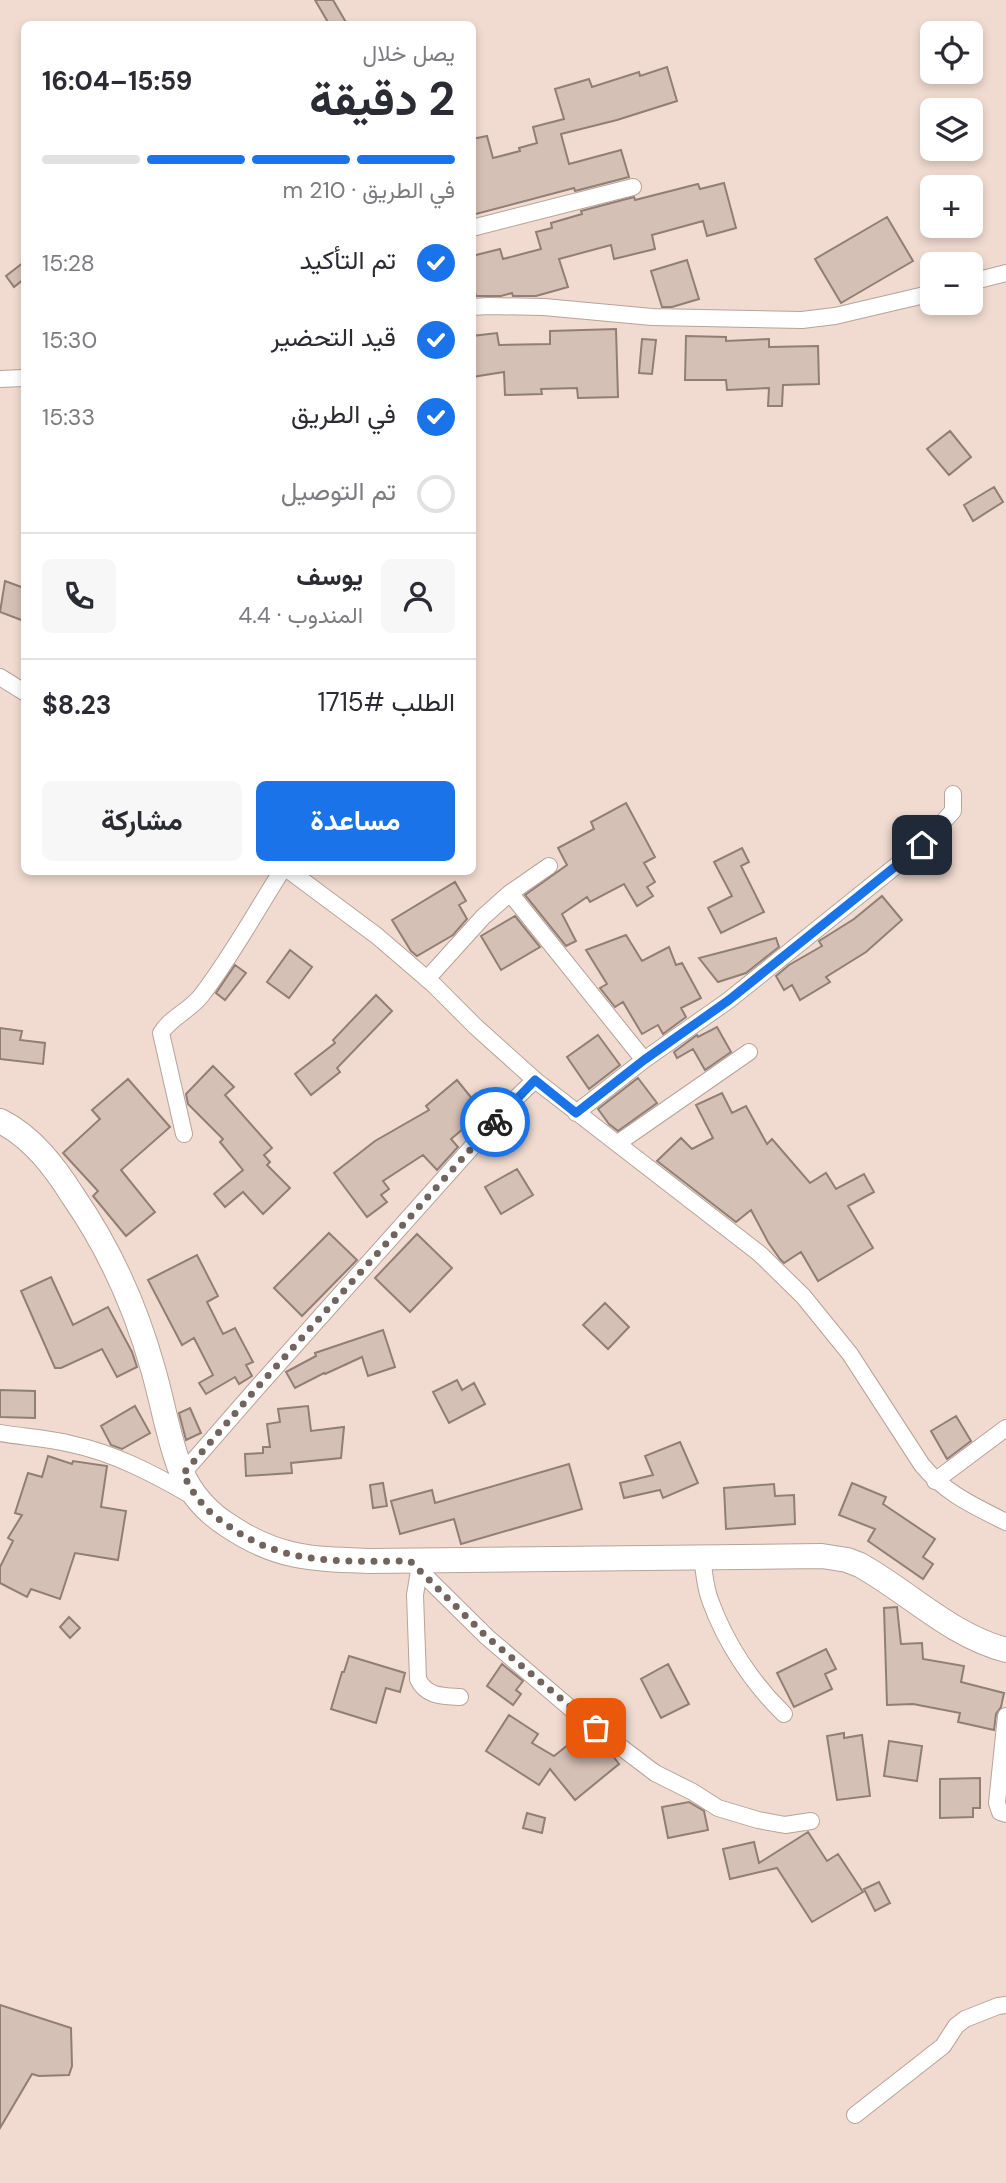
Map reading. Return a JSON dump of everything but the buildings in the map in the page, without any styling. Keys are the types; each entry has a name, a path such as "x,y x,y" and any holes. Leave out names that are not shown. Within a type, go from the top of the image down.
{"main road":[{"path":"0,1121 30,1142 54,1167 83,1209 135,1314 153,1369 169,1438 183,1474 199,1500 218,1519 243,1536 274,1551 319,1560 414,1566 812,1555 847,1560 871,1571 959,1631 987,1645 1006,1650"}],"street":[{"path":"476,227 633,187"},
{"path":"983,279 1006,273"},
{"path":"476,307 544,307 652,317 802,320 835,316 920,296"},
{"path":"0,379 21,379"},
{"path":"0,677 21,690"},
{"path":"576,1113 644,1060 729,1000 922,845 953,811 953,794"},
{"path":"427,979 483,917 510,892 549,866"},
{"path":"184,1134 161,1033 166,1025 199,998 279,875"},
{"path":"295,875 377,936 535,1080 760,1254 803,1296 850,1354 911,1450 935,1481 949,1492 1006,1522"},
{"path":"510,892 644,1060"},
{"path":"618,1143 750,1052"},
{"path":"183,1474 256,1389 535,1080"},
{"path":"935,1481 1006,1428"},
{"path":"0,1433 92,1449 162,1478 199,1500"},
{"path":"702,1558 709,1598 730,1644 772,1702 784,1714"},
{"path":"414,1566 418,1679 422,1687 429,1692 460,1697"},
{"path":"414,1566 507,1654 576,1713 655,1773 718,1808 785,1825 811,1821"},
{"path":"1006,1716 997,1803 1000,1812 1006,1814"},
{"path":"855,2115 943,2046 956,2026 965,2018 998,2006 1006,2006"}],"way so far":[{"path":"495,1122 183,1474 209,1511 253,1543 274,1551 319,1560 410,1561 487,1637 596,1728"}],"route":[{"path":"495,1122 535,1080 576,1113 644,1060 729,1000 922,845"}]}
